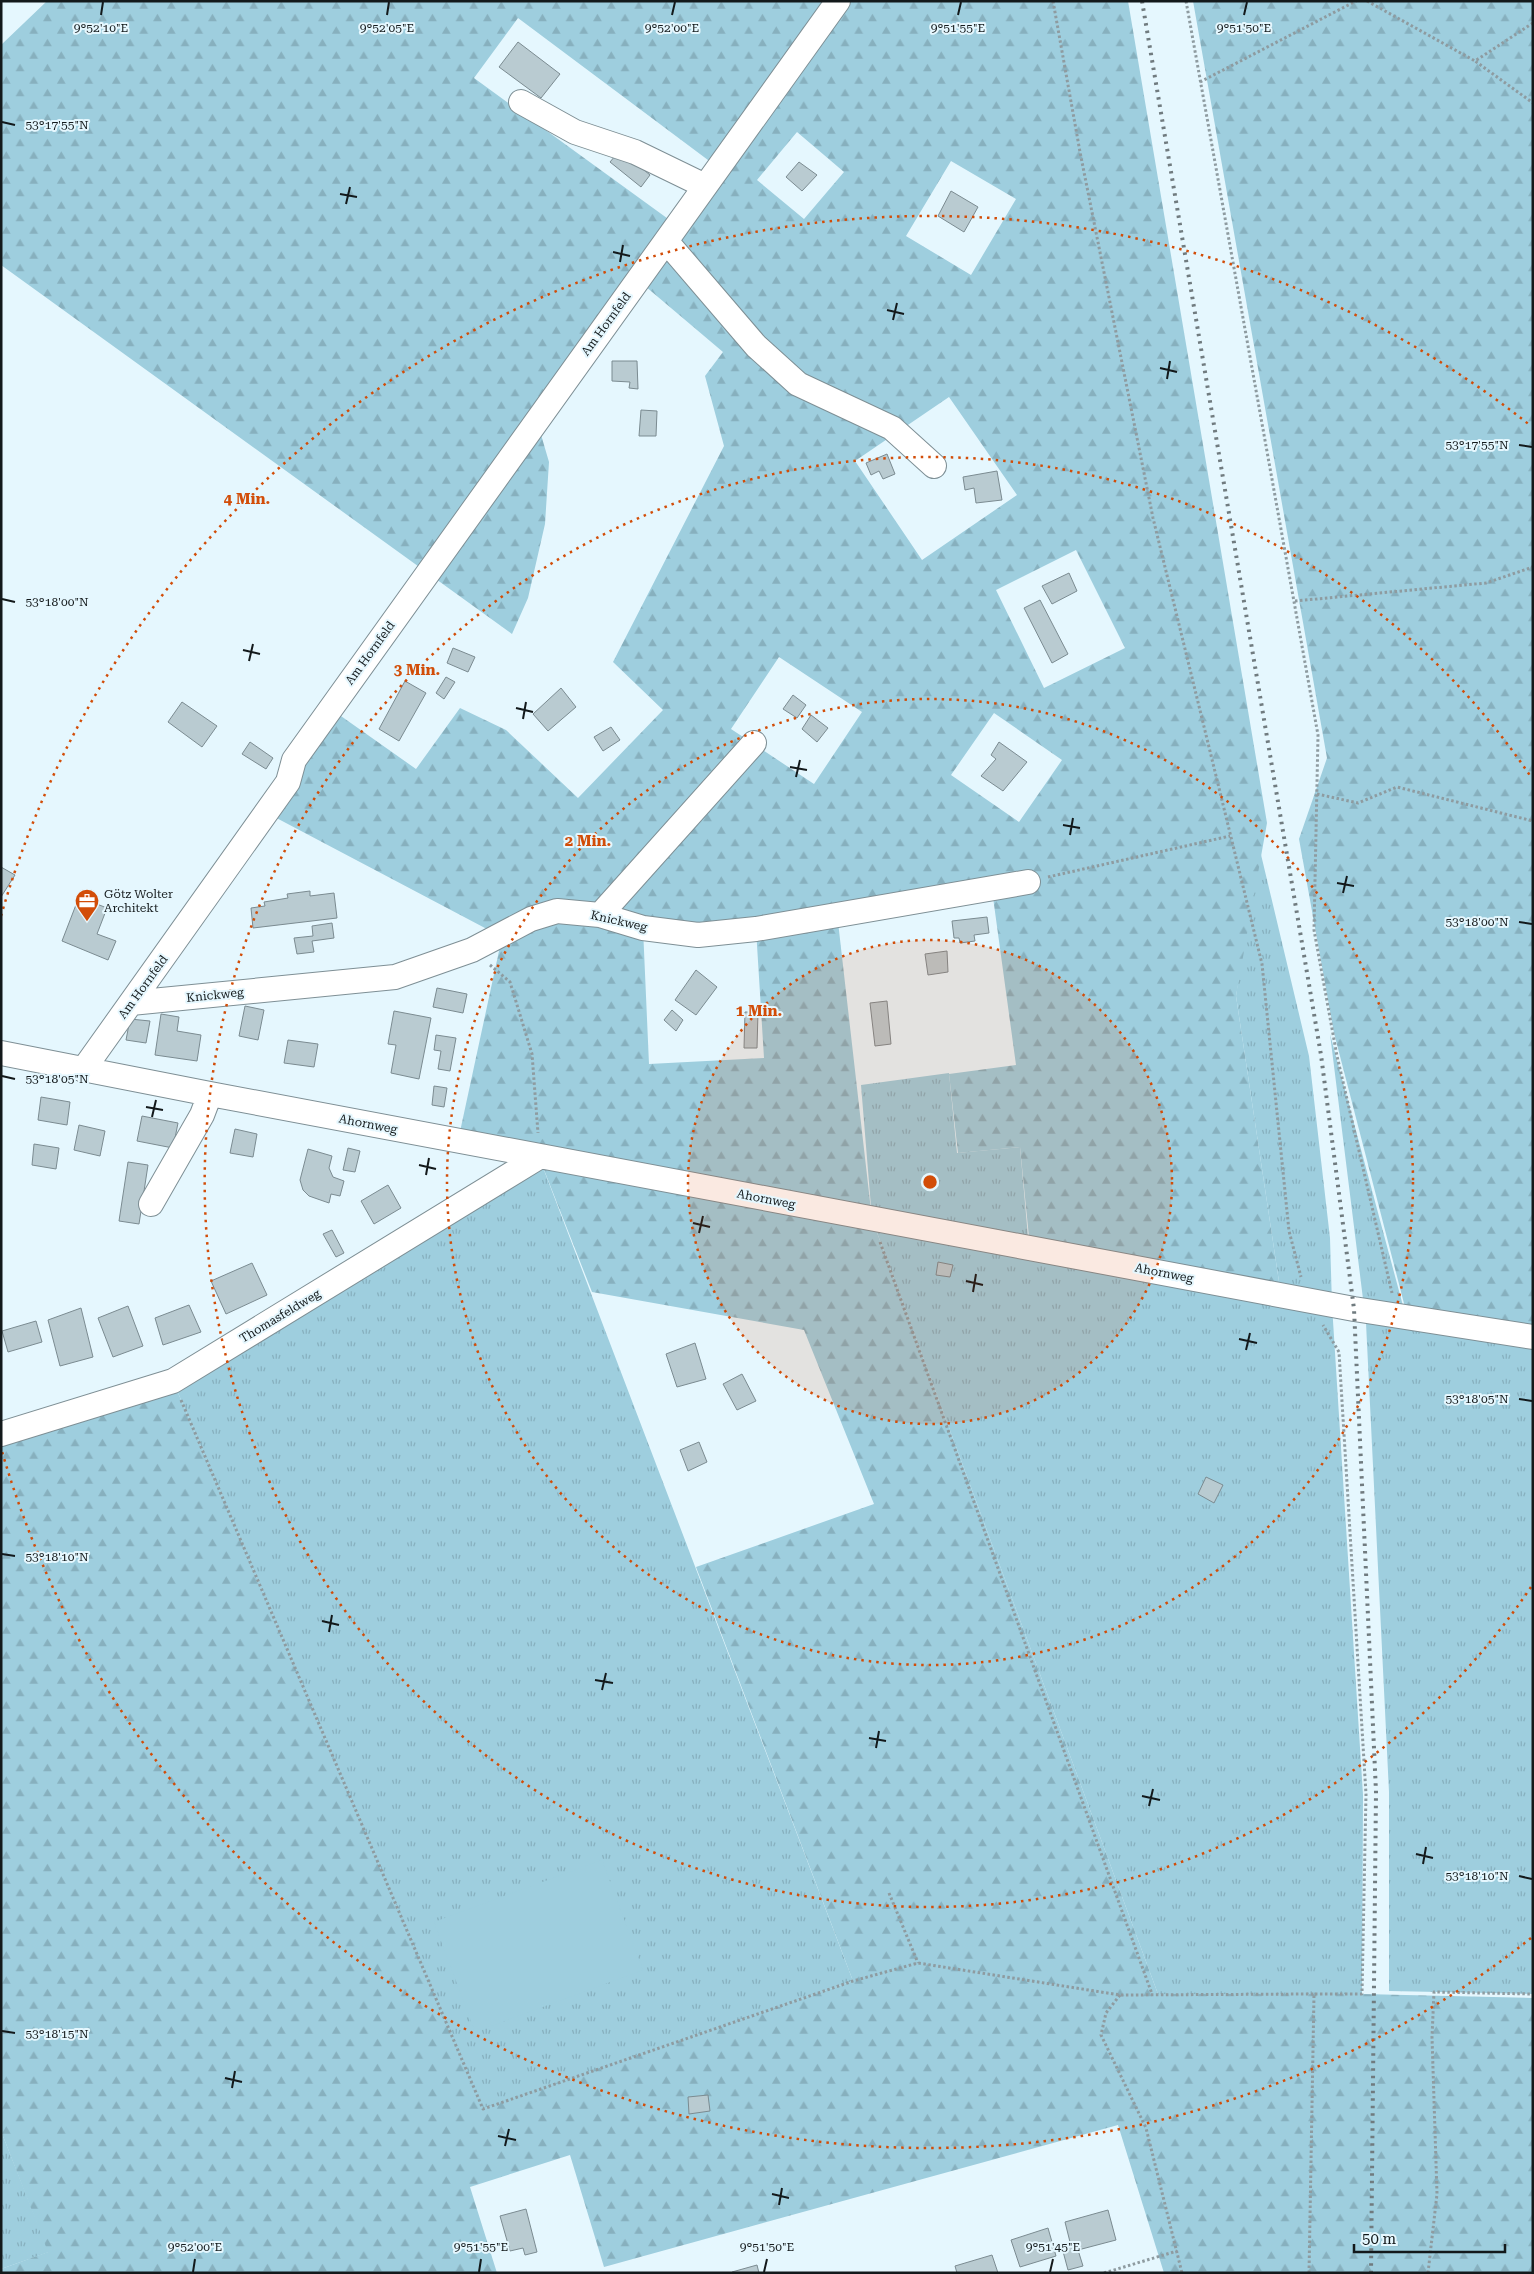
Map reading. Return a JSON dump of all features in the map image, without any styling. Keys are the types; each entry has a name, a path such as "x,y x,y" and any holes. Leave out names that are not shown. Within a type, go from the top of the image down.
{"street":[{"name":"Am Hornfeld","path":"83,1070 288,782 294,760 838,1"},
{"path":"521,102 575,132 636,152 705,186"},
{"path":"666,241 756,346 798,384 892,428 934,466"},
{"path":"600,915 754,743"},
{"name":"Knickweg","path":"131,1003 394,977 472,950 531,919 558,911 600,915 643,928 698,935 756,928 1028,882"},
{"name":"Ahornweg","path":"2,1060 83,1070 1307,1300 1533,1338"},
{"path":"151,1204 202,1115 210,1094"},
{"name":"Thomasfeldweg","path":"1,1434 173,1381 539,1157"}],"path":[{"path":"1053,1 1080,152 1153,518 1262,964 1289,1231 1300,1275"},
{"path":"1186,1 1318,735 1314,930 1337,1056 1398,1316"},
{"path":"1200,82 1356,1"},
{"path":"1366,1 1475,61 1533,103"},
{"path":"1475,61 1533,22"},
{"path":"1294,602 1486,583 1533,567"},
{"path":"1317,794 1358,803 1396,787 1533,821"},
{"path":"1028,882 1230,836"},
{"path":"472,950 510,982 532,1054 539,1157"},
{"path":"872,1219 1152,1994"},
{"path":"173,1381 483,2109 853,1981 918,1963 1120,1995 1362,1994 1366,1794 1340,1352 1307,1300"},
{"path":"889,1893 918,1963"},
{"path":"1428,2273 1437,2206 1432,2036 1434,1992 1533,1994"},
{"path":"1309,2273 1314,1994"},
{"path":"1120,1995 1106,2013 1101,2035 1146,2128 1182,2273"},
{"path":"1104,2273 1177,2251"}],"green space":[{"path":"47,1 829,1 712,163 518,18 474,78 671,221 537,421 549,462 545,524 528,598 512,634 1,265 1,45"},
{"path":"845,1 1128,1 1267,823 1236,996 1281,1295 1030,1247 1020,1147 958,1153 949,1074 1016,1065 992,890 837,913 872,1219 1158,1994 1362,1994 1533,1998 1533,2273 1164,2273 1118,2125 604,2267 570,2155 470,2187 497,2273 1,2273 1,2269 48,2252 1,2131 1,1434 173,1381 483,2108 853,1981 696,1567 874,1504 804,1330 592,1292 539,1157 458,1141 502,937 267,813 331,709 416,769 460,708 506,730 578,798 663,710 613,662 724,446 705,376 723,352 645,286","holes":["797,132 844,172 804,219 757,180","951,161 1016,199 971,275 906,236","949,397 1017,495 922,560 855,461","1076,550 1125,648 1044,688 996,590","779,657 862,712 814,784 731,729","994,713 1062,760 1019,822 951,775","643,928 756,929 764,1058 649,1064"]},
{"path":"1193,1 1533,1 1533,1334 1407,1315 1334,1033 1299,839 1327,758"},
{"path":"1258,842 1309,1056 1330,1238 1332,1305 1363,1795 1362,1994 1158,1994 872,1219 861,1085 949,1073 957,1153 1020,1147 1029,1248 1281,1295 1236,996"},
{"path":"1330,1034 1406,1317 1533,1337 1533,1994 1389,1991 1389,1792 1366,1323"},
{"path":"539,1157 853,1981 483,2109 173,1381"},
{"path":"602,1860 643,1970 475,2032 434,1922"},
{"path":"1,2131 49,2252 1,2269"}],"building":[{"path":"518,42 560,74 541,98 499,67"},
{"path":"620,150 650,175 641,187 610,162"},
{"path":"799,162 817,175 802,191 786,177"},
{"path":"951,191 978,207 964,232 938,216"},
{"path":"612,361 637,361 638,389 629,388 630,382 612,381"},
{"path":"641,410 657,411 656,436 639,436"},
{"path":"887,454 895,474 883,479 879,471 871,475 866,463"},
{"path":"997,471 1002,500 976,503 974,488 965,490 963,477"},
{"path":"1069,573 1077,591 1052,604 1042,586"},
{"path":"1040,600 1068,654 1052,663 1024,608"},
{"path":"453,648 475,657 468,672 447,663"},
{"path":"446,677 455,682 444,699 436,693"},
{"path":"405,681 426,693 399,741 379,729"},
{"path":"561,688 576,707 548,731 533,714"},
{"path":"793,695 806,705 797,718 783,709"},
{"path":"182,702 217,726 202,747 168,722"},
{"path":"811,715 828,728 817,742 802,729"},
{"path":"611,727 620,740 603,751 594,737"},
{"path":"250,742 273,758 266,769 242,754"},
{"path":"999,742 1027,762 1003,791 981,776 996,759 991,755"},
{"path":"1,867 15,875 1,897"},
{"path":"310,891 310,896 334,893 337,918 253,928 251,908 265,906 264,902 288,898 287,894"},
{"path":"79,897 107,908 97,934 116,941 108,960 62,941"},
{"path":"987,917 989,933 974,935 975,941 960,943 959,938 954,938 952,921"},
{"path":"332,923 334,938 312,941 314,952 297,954 294,938 313,936 312,926"},
{"path":"947,951 948,972 928,975 925,954"},
{"path":"696,970 717,987 696,1015 675,1000"},
{"path":"437,988 467,994 463,1013 433,1007"},
{"path":"887,1001 891,1044 875,1046 870,1003"},
{"path":"245,1006 264,1010 258,1040 239,1036"},
{"path":"672,1010 683,1020 676,1031 664,1020"},
{"path":"394,1011 431,1018 419,1079 391,1073 396,1045 388,1044"},
{"path":"745,1012 758,1012 757,1048 744,1048"},
{"path":"161,1014 179,1017 177,1031 201,1035 197,1061 155,1055"},
{"path":"130,1019 150,1021 146,1043 126,1040"},
{"path":"436,1035 456,1038 450,1071 438,1069 441,1051 434,1050"},
{"path":"288,1040 318,1044 314,1067 284,1063"},
{"path":"434,1086 447,1088 444,1107 432,1105"},
{"path":"41,1097 70,1102 67,1125 38,1120"},
{"path":"142,1116 178,1123 173,1148 137,1141"},
{"path":"79,1125 105,1131 100,1156 74,1150"},
{"path":"235,1129 257,1134 253,1157 230,1153"},
{"path":"34,1144 59,1148 56,1169 32,1165"},
{"path":"348,1148 360,1151 355,1172 343,1170"},
{"path":"308,1149 332,1156 329,1168 333,1177 344,1181 340,1196 331,1194 329,1203 309,1196 303,1190 300,1180"},
{"path":"128,1162 148,1165 139,1224 119,1221"},
{"path":"388,1185 401,1208 374,1224 361,1201"},
{"path":"332,1230 344,1253 336,1257 323,1234"},
{"path":"938,1262 953,1265 950,1277 936,1275"},
{"path":"252,1263 267,1295 226,1314 211,1281"},
{"path":"189,1305 201,1332 163,1345 155,1318"},
{"path":"128,1306 143,1346 113,1357 98,1318"},
{"path":"81,1308 93,1357 60,1366 48,1320"},
{"path":"36,1321 42,1342 8,1352 2,1331"},
{"path":"695,1343 706,1379 677,1387 666,1354"},
{"path":"742,1374 756,1401 737,1410 723,1384"},
{"path":"699,1442 707,1462 688,1471 680,1450"},
{"path":"1206,1477 1223,1485 1214,1503 1198,1494"},
{"path":"708,2095 710,2111 689,2114 688,2097"},
{"path":"526,2209 537,2252 525,2255 523,2248 510,2251 500,2216"},
{"path":"1108,2210 1116,2240 1078,2250 1083,2266 1068,2270 1061,2244 1070,2242 1065,2222"},
{"path":"1048,2228 1056,2256 1020,2267 1011,2240"},
{"path":"992,2255 998,2273 957,2273 955,2266"},
{"path":"757,2265 759,2273 732,2273 732,2272"}],"railway":[{"path":"1142,1 1321,1055 1354,1309 1376,1792 1371,2273"}],"place":[{"name":"Götz Wolter Architekt","path":"87,922"}]}
